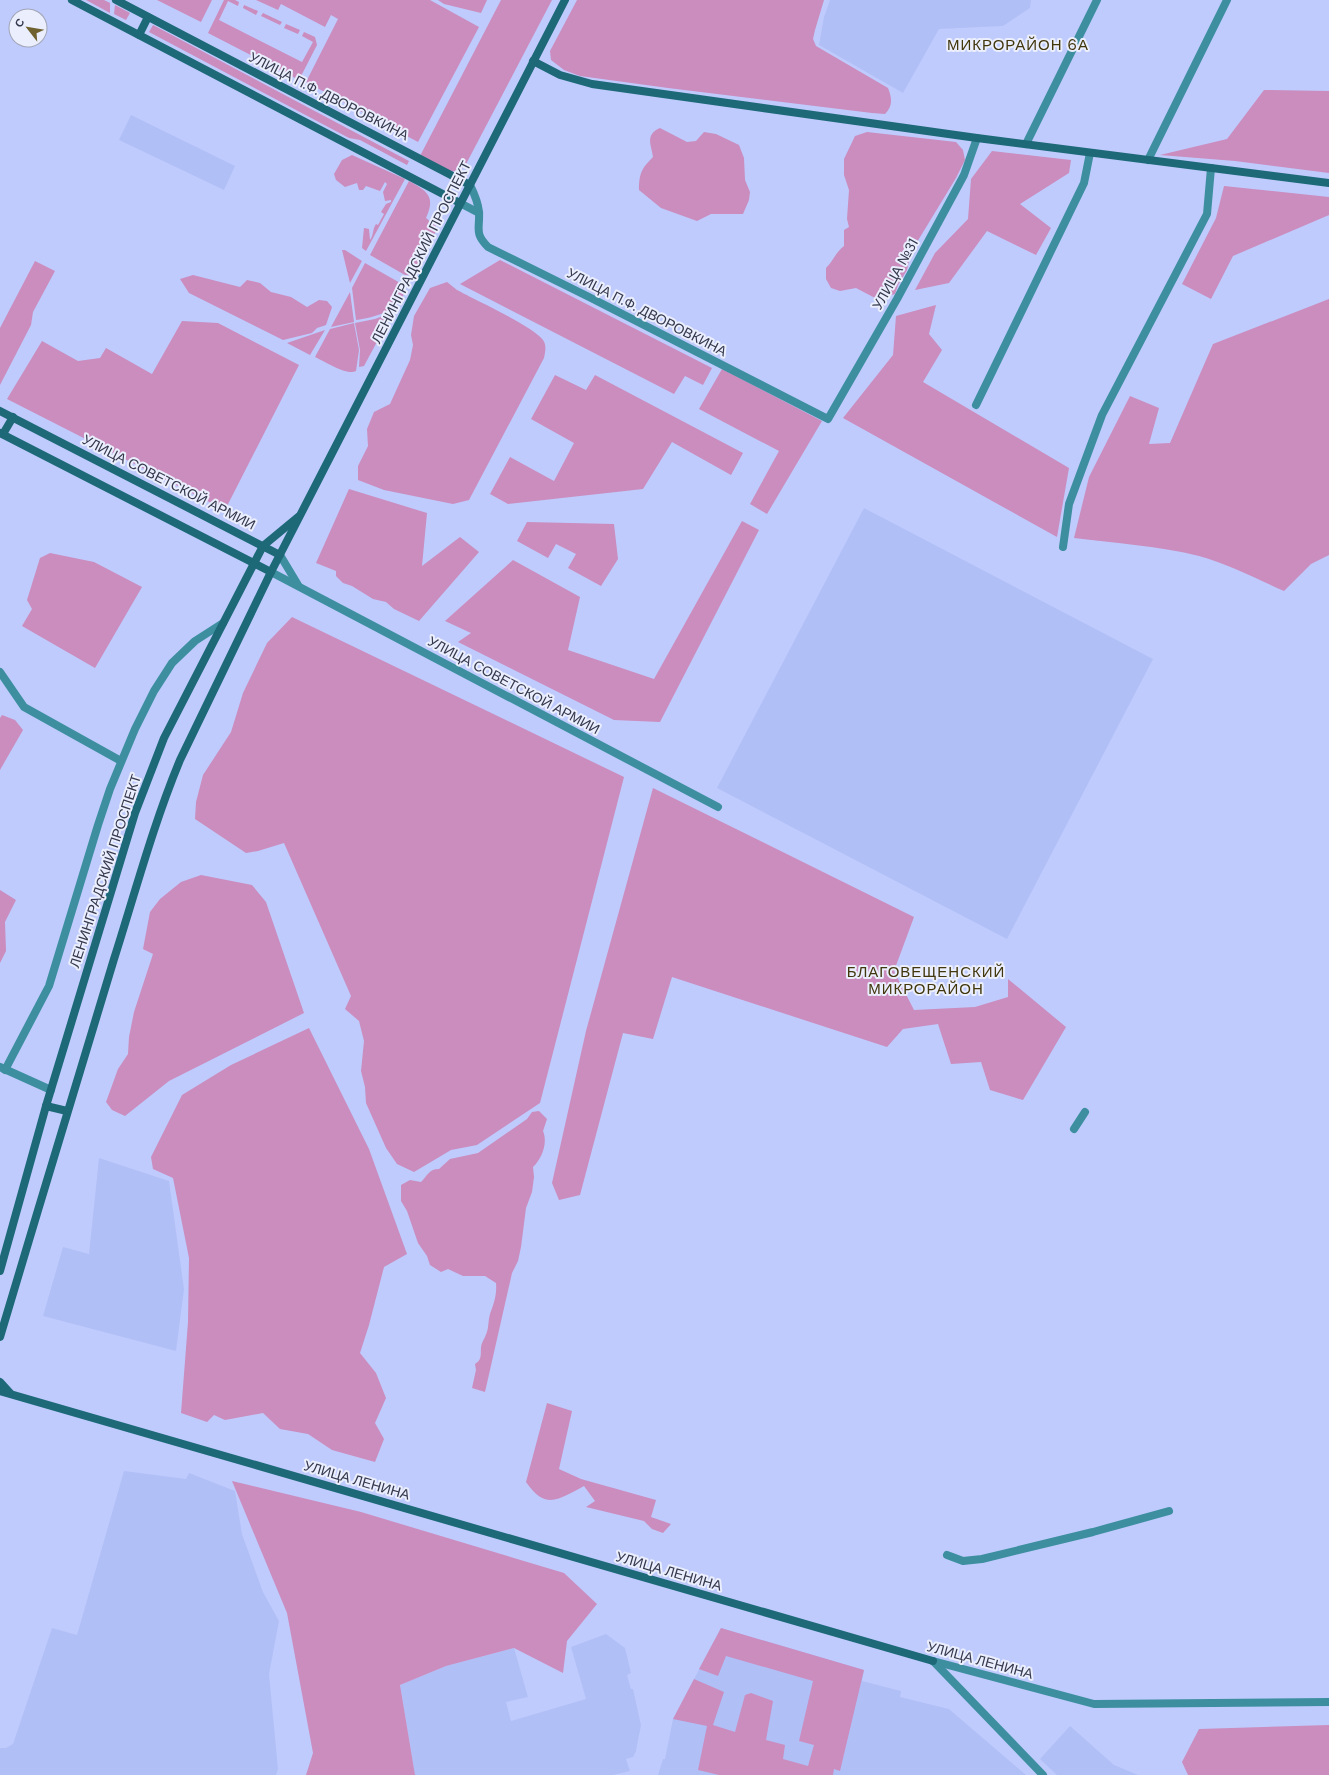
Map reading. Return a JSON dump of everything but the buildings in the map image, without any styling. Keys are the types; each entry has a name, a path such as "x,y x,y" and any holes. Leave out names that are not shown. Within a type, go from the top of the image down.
{"main road":[{"path":"72,0 460,203"},
{"name":"УЛИЦА П.Ф. ДВОРОВКИНА","path":"116,0 470,184"},
{"name":"ЛЕНИНГРАДСКИЙ ПРОСПЕКТ","path":"0,1337 67,1112 168,789 271,572 565,0"},
{"path":"139,34 148,17"},
{"path":"533,61 560,75 592,84 977,138 1329,183"},
{"name":"УЛИЦА СОВЕТСКОЙ АРМИИ","path":"0,411 280,555"},
{"name":"УЛИЦА СОВЕТСКОЙ АРМИИ","path":"13,417 2,434 271,572"},
{"name":"ЛЕНИНГРАДСКИЙ ПРОСПЕКТ","path":"0,1271 46,1106 135,813 164,738 263,546 301,516"},
{"path":"46,1106 67,1112"},
{"path":"0,1382 11,1394"},
{"name":"УЛИЦА ЛЕНИНА","path":"0,1391 933,1661"}],"street":[{"path":"1026,144 1097,0"},
{"path":"1148,160 1227,0"},
{"name":"УЛИЦА №31","path":"828,419 897,299 964,175 977,138"},
{"path":"976,405 1084,183 1090,152"},
{"path":"1063,547 1069,504 1102,415 1207,214 1211,168"},
{"name":"УЛИЦА П.Ф. ДВОРОВКИНА","path":"470,184 476,197 479,213 478,230 480,240 488,247 828,419"},
{"path":"460,203 479,213"},
{"path":"280,555 298,586"},
{"name":"УЛИЦА СОВЕТСКОЙ АРМИИ","path":"271,572 718,807"},
{"path":"51,1090 3,1068 49,986 98,825 121,761 154,691 172,663 195,641 223,623"},
{"path":"0,672 24,707 121,761"},
{"path":"1074,1129 1085,1112"},
{"path":"947,1555 963,1561 982,1559 1093,1532 1169,1511"},
{"path":"933,1661 1042,1775"},
{"name":"УЛИЦА ЛЕНИНА","path":"933,1661 1094,1704 1329,1702"}],"shaded area":[{"path":"86,0 104,0 110,3 110,13"},
{"path":"157,0 212,0 201,22"},
{"path":"224,0 235,0 239,2 238,6 228,1 219,20 302,62 313,42 302,36 304,32 315,37 317,45 299,80 208,33"},
{"path":"256,0 430,0 479,27 418,142 306,82 338,19 331,15 325,27 281,4 278,10"},
{"path":"438,0 487,0 481,13 444,4"},
{"path":"501,0 552,0 465,166 460,170 448,171 420,156"},
{"path":"577,0 824,0 813,39 816,46 888,88 891,105 885,114 872,113 580,76 564,70 551,60 550,51"},
{"path":"830,0 1031,0 1030,8 1003,26 939,29 903,93 819,45 824,17"},
{"path":"115,5 130,13 126,20 114,14"},
{"path":"244,5 258,11 256,15 243,8"},
{"path":"263,13 282,22 280,25 261,16"},
{"path":"286,24 300,30 298,34 284,28"},
{"path":"153,25 409,161 407,165 360,140 349,138 149,32"},
{"path":"1264,90 1329,91 1329,173 1235,161 1160,155 1227,139"},
{"path":"131,115 235,166 224,190 119,140"},
{"path":"660,128 687,142 696,141 704,132 716,134 739,145 744,158 745,180 750,192 749,200 743,214 711,214 697,221 661,208 639,190 642,171 653,157 650,137"},
{"path":"867,132 956,142 963,150 965,160 956,178 911,252 907,270 898,285 895,294 877,299 856,288 840,291 831,288 826,279 826,268 844,246 844,230 849,227 847,219 849,190 844,175 844,159 855,136"},
{"path":"992,151 1071,160 1069,173 1020,204 1051,228 1036,255 987,231 949,283 915,290 935,253 968,219 971,179"},
{"path":"352,155 405,179 366,251 362,248 364,228 369,229 370,240 376,224 378,225 384,214 381,212 386,204 391,202 391,200 385,201 383,192 387,184 385,182 380,191 366,186 363,190 359,190 357,183 345,187 336,180 334,174 342,160"},
{"path":"409,181 421,188 428,195 430,204 426,218 436,226 436,231 415,271 411,275 405,275 370,255"},
{"path":"1224,186 1329,197 1329,215 1233,256 1211,299 1182,284 1216,218"},
{"path":"342,250 345,250 362,261 350,283"},
{"path":"500,260 712,368 703,385 685,376 674,394 460,284"},
{"path":"35,261 55,271 33,312 31,325 0,385 0,328"},
{"path":"365,263 405,287 400,302 394,307 380,315 356,320 352,288"},
{"path":"193,275 240,287 247,280 260,283 271,292 291,297 307,307 319,300 327,301 332,307 326,325 317,328 312,333 283,340 189,293 180,279"},
{"path":"447,282 457,290 528,328 543,340 545,347 544,358 469,500 453,504 384,490 358,480 358,466 368,446 367,429 374,412 390,404 410,360 413,345 411,335 414,316 430,288"},
{"path":"350,292 354,322 331,327"},
{"path":"1329,299 1329,555 1311,564 1284,591 1232,567 1199,556 1153,547 1074,538 1089,477 1130,396 1159,408 1149,444 1170,443 1213,344"},
{"path":"936,305 929,334 942,350 923,382 1069,468 1057,537 843,418 893,355 896,316"},
{"path":"393,312 364,366 359,367 360,350 355,323 375,319"},
{"path":"182,321 218,323 299,365 225,510 7,399 42,341 78,361 100,358 106,348 152,374"},
{"path":"354,323 359,350 356,371 352,372 341,370 315,357 330,329"},
{"path":"325,330 310,355 287,343"},
{"path":"722,369 822,421 767,514 750,504 779,451 699,409"},
{"path":"555,375 586,390 595,375 743,453 731,475 672,442 643,489 508,504 490,494 510,457 554,481 574,443 531,419"},
{"path":"349,489 427,513 422,566 460,537 479,552 419,621 394,609 386,602 373,599 352,586 343,583 336,576 336,571 316,563"},
{"path":"864,508 1153,659 1007,939 717,788"},
{"path":"742,521 759,530 660,722 614,720 458,642 471,633 445,621 513,560 580,597 568,650 654,679"},
{"path":"527,522 614,524 618,559 601,586 568,568 576,554 556,544 548,558 517,541"},
{"path":"50,553 94,562 142,587 95,668 22,626 32,609 27,600 40,558"},
{"path":"292,617 624,777 540,1103 477,1145 451,1150 414,1172 397,1164 386,1148 366,1103 365,1087 361,1071 364,1041 359,1021 345,1009 351,996 284,843 246,853 195,819 196,802 203,775 231,732 243,693 267,643"},
{"path":"2,715 15,720 23,730 0,770 0,718"},
{"path":"653,788 914,917 894,971 914,1010 975,1007 1008,997 1008,979 1066,1027 1023,1100 990,1090 981,1062 951,1064 938,1024 903,1029 887,1047 672,977 653,1039 623,1033 580,1195 559,1200 552,1183 586,1031"},
{"path":"201,875 252,885 266,902 304,1013 169,1081 125,1116 112,1110 106,1102 118,1069 128,1054 129,1037 134,1012 153,954 143,949 150,912 160,899 181,882"},
{"path":"0,890 16,900 5,922 6,951 0,963"},
{"path":"309,1028 369,1149 407,1254 384,1267 360,1353 376,1373 386,1398 375,1423 384,1439 375,1462 332,1450 308,1434 280,1429 263,1413 225,1420 214,1415 207,1422 181,1413 188,1322 189,1258 173,1178 153,1169 151,1157 182,1095 231,1065"},
{"path":"539,1111 547,1119 543,1131 545,1140 541,1155 533,1167 534,1177 532,1192 526,1208 521,1247 518,1261 512,1273 485,1392 472,1388 476,1370 475,1364 480,1359 482,1344 488,1330 490,1314 495,1299 496,1283 485,1276 463,1276 448,1269 441,1272 430,1265 427,1256 418,1243 407,1211 401,1201 401,1185 410,1180 421,1182 431,1171 439,1169 450,1159 478,1153 527,1119 532,1112"},
{"path":"99,1158 169,1181 184,1289 176,1351 43,1316 63,1247 89,1254"},
{"path":"547,1403 572,1411 559,1469 581,1479 656,1500 651,1517 671,1524 663,1533 652,1529 644,1521 586,1507 595,1501 584,1486 567,1495 553,1500 540,1497 533,1491 526,1482"},
{"path":"124,1471 186,1479 189,1473 235,1491 242,1534 263,1592 279,1621 269,1674 278,1769 276,1775 0,1775 0,1748 6,1748 13,1744 52,1628 77,1635"},
{"path":"232,1481 361,1512 564,1573 597,1604 567,1641 563,1673 514,1648 446,1666 400,1685 415,1775 306,1775 313,1753 287,1613"},
{"path":"721,1628 864,1670 862,1681 901,1691 900,1697 949,1709 1026,1775 658,1775 663,1759 665,1759 673,1719"},
{"path":"721,1628 864,1670 840,1771 834,1769 833,1775 719,1775 698,1770 707,1726 673,1719 694,1679 724,1692 713,1725 735,1732 745,1695 751,1693 773,1701 766,1740 785,1745 783,1759 808,1766 814,1745 799,1741 813,1681 726,1656 718,1676 699,1669"},
{"path":"606,1634 625,1648 631,1673 627,1675 631,1689 633,1689 641,1725 636,1751 633,1757 626,1759 630,1771 613,1775 415,1775 400,1685 446,1666 514,1648 528,1697 506,1702 511,1721 586,1699 571,1647"},
{"path":"1329,1725 1329,1775 1188,1775 1182,1762 1199,1729"},
{"path":"1070,1726 1114,1765 1138,1775 1057,1775 1040,1759"}],"district":[{"name":"МИКРОРАЙОН 6А","path":"1018,45"},
{"name":"БЛАГОВЕЩЕНСКИЙ МИКРОРАЙОН","path":"926,980"}]}
